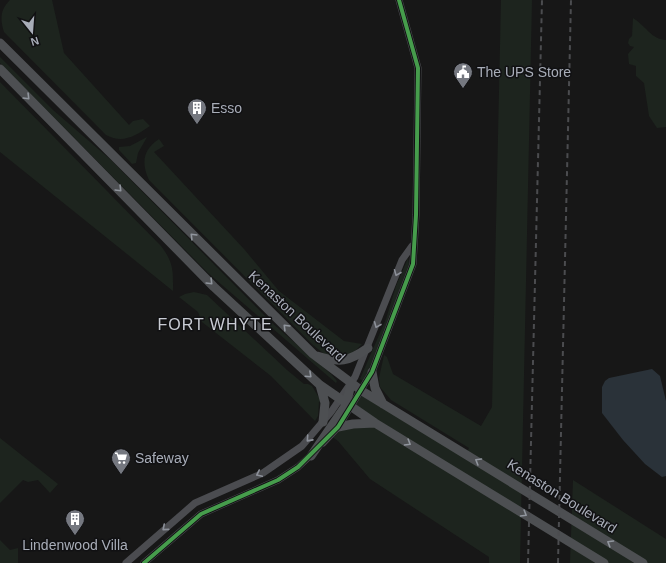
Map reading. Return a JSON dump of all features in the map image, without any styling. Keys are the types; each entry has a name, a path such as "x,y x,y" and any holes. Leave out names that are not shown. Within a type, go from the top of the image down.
{"main road":[{"path":"0,36 2,45"},
{"name":"Kenaston Boulevard","path":"2,45 313,354 362,391 643,563"},
{"path":"0,69 219,292 320,385 375,423 604,563"},
{"path":"313,354 338,361 358,355 368,348"},
{"path":"372,372 375,388 383,404"},
{"path":"311,456 346,404 351,384"},
{"path":"320,385 325,403 323,422"},
{"path":"338,427 353,424 375,423"}],"street":[{"path":"126,563 195,503 263,473 302,446 323,422 362,391 372,372 413,264 412,246 416,215 418,68 399,0"},
{"path":"351,384 368,348 402,260 412,246"},
{"path":"144,563 201,514 278,480 298,467 311,456 338,427 346,404"}],"shaded area":[{"path":"10,0 52,0 64,53 129,125 133,121 143,119 150,126 129,138 118,139 106,135 4,32 2,15 4,7"},
{"path":"501,0 532,0 520,563 489,563 489,557 370,479 338,441 331,436 338,427 374,423 351,408 362,391 466,454 469,448 391,400 380,387 379,378 384,355 387,357 393,374 481,426 492,407"},
{"path":"633,18 657,38 666,40 666,127 657,128 649,116 644,83 636,76 636,66 629,64 628,54 634,47 630,46 628,43 632,36"},
{"path":"0,57 53,110 111,160 271,322 331,374 337,381 336,383 208,273 0,63"},
{"path":"0,82 161,246 171,262 173,291 0,152"},
{"path":"147,137 138,153 136,163 132,164 119,150 119,147 130,146"},
{"path":"159,139 164,146 154,152 244,249 279,291 344,341 362,344 354,352 344,359 324,354 313,345 149,180 146,174 144,162 145,157 150,148"},
{"path":"408,258 409,264 370,371 363,381 360,379 386,319 396,286"},
{"path":"194,292 207,295 287,370 304,384 312,386 321,401 319,402 318,416 315,421 271,376 202,322 198,312 179,297"},
{"path":"652,369 660,376 666,401 666,476 662,477 645,464 623,440 602,413 602,387 605,381 609,378"},
{"path":"0,438 58,484 50,493 38,480 28,482 23,480 0,503"},
{"path":"573,480 666,539 666,563 570,563"},
{"path":"0,540 10,550 18,548 18,563 0,563"}],"railway":[{"path":"528,563 542,0"},
{"path":"558,563 571,0"}],"cycle path":[{"path":"144,563 201,514 278,480 298,467 338,427 372,372 413,264 416,215 418,68 399,0"}],"place":[{"name":"The UPS Store","path":"463,89"},
{"name":"Esso","path":"197,125"},
{"name":"Safeway","path":"121,475"},
{"name":"Lindenwood Villa","path":"75,536"}],"district":[{"name":"FORT WHYTE","path":"215,324"}]}
